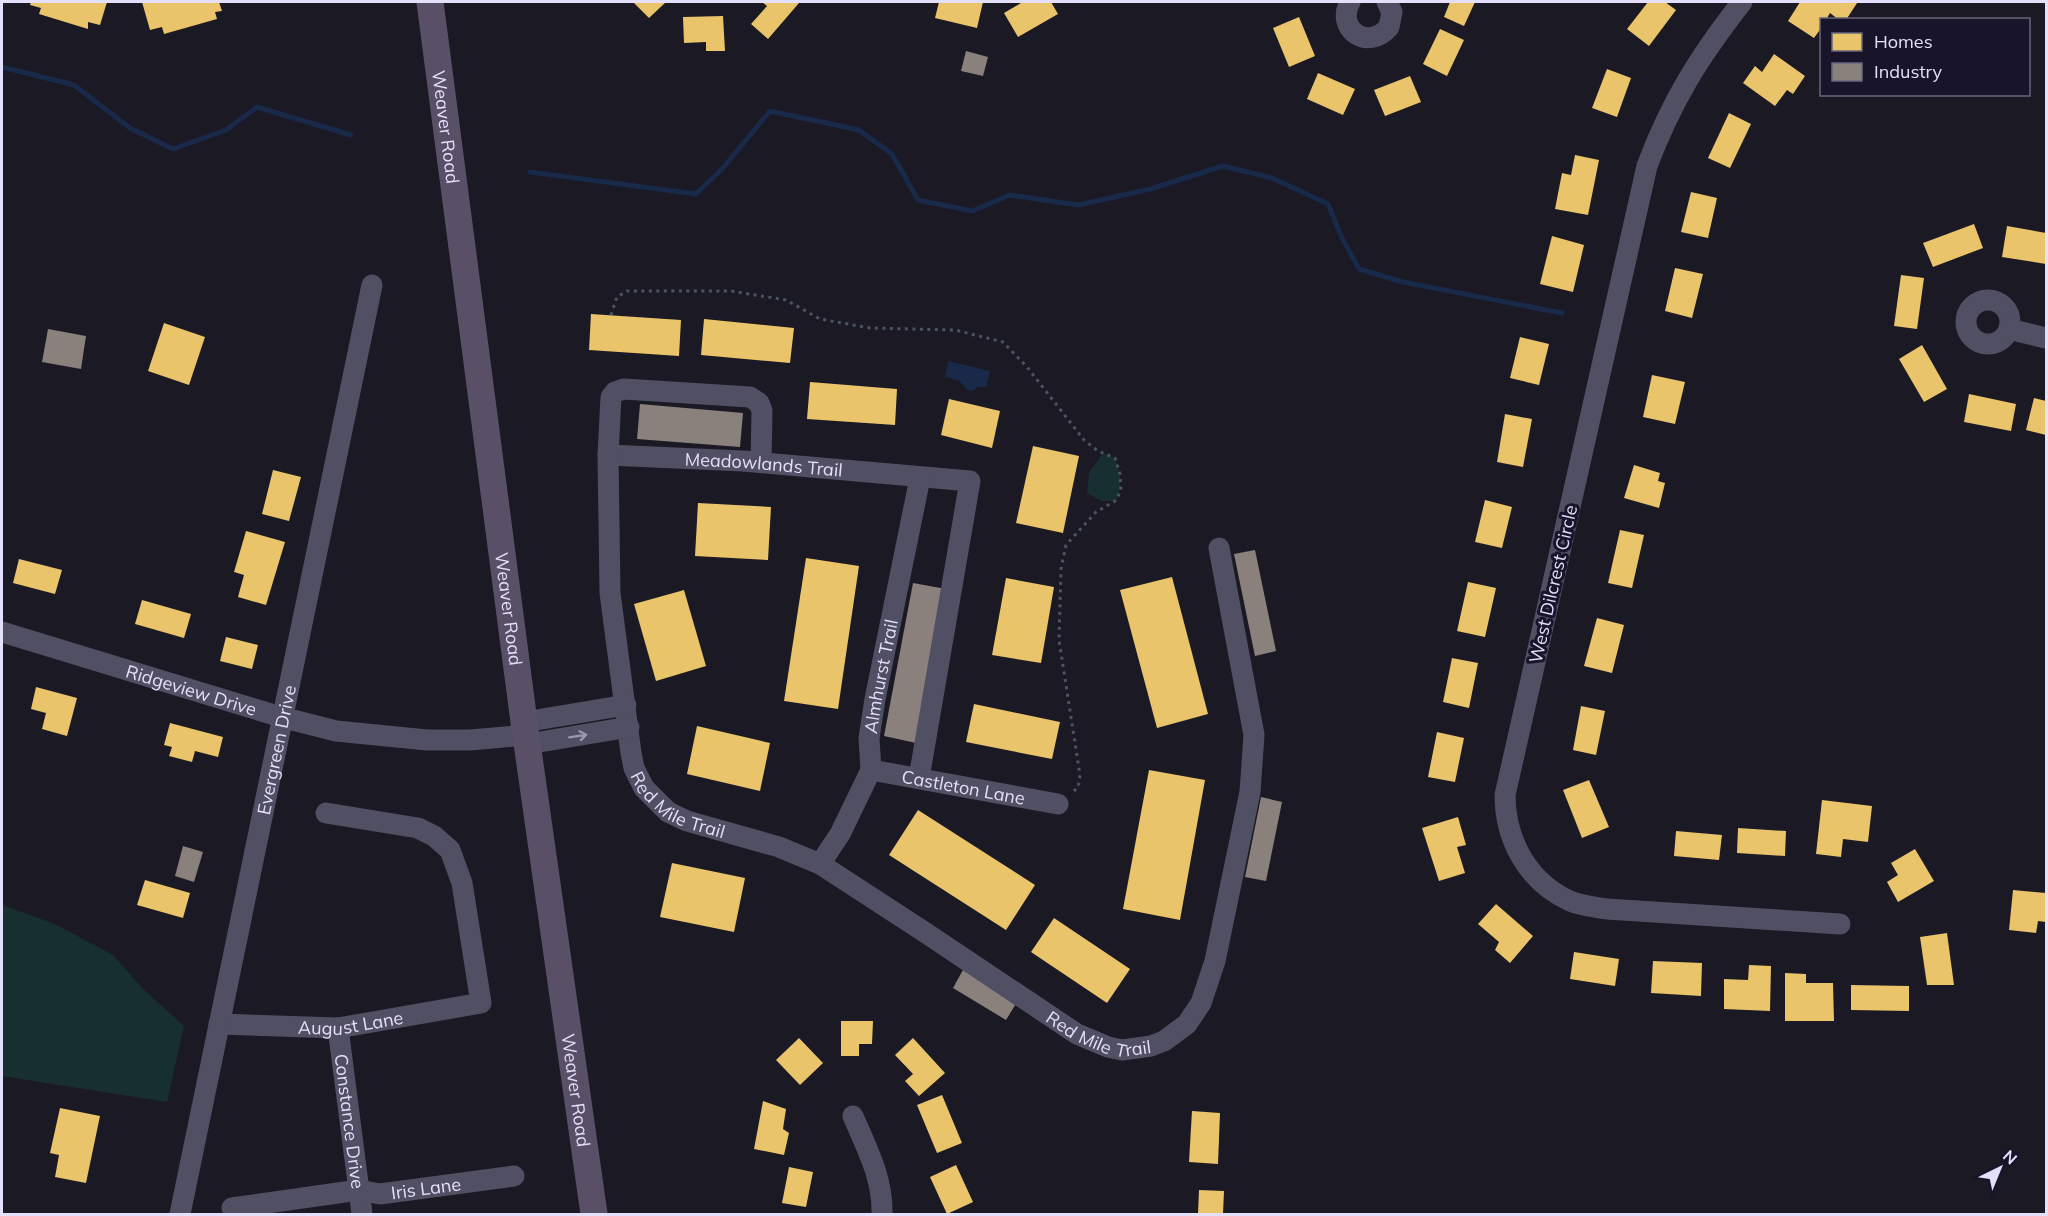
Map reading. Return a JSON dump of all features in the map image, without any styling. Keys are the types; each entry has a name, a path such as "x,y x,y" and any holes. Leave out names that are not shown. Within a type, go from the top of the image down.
{"main road":[{"name":"Weaver Road","path":"429,2 526,734 594,1215"}],"street":[{"path":"1350,2 1346,14 1350,28 1362,38 1369,39 1384,33 1389,27 1392,12 1387,2"},
{"name":"West Dilcrest Circle","path":"1742,2 1711,42 1688,78 1647,166 1505,795 1505,812 1515,848 1525,864 1546,885 1571,901 1607,909 1840,924"},
{"name":"Evergreen Drive","path":"180,1215 372,285"},
{"path":"2008,329 2046,338"},
{"name":"Red Mile Trail","path":"761,462 762,411 759,403 750,397 624,389 615,392 611,397 608,454 610,593 634,768 644,788 668,812 687,821 779,847 820,864 1077,1034 1108,1047 1122,1050 1151,1046 1176,1033 1187,1024 1201,1003 1215,961 1250,792 1254,735 1219,548"},
{"name":"Meadowlands Trail","path":"608,454 761,462 970,481 919,778"},
{"name":"Almhurst Trail","path":"820,864 840,834 871,770 869,738 873,709 920,478"},
{"name":"Ridgeview Drive","path":"2,632 281,717 336,730 427,740 470,740 526,734"},
{"path":"526,734 626,705"},
{"path":"526,734 629,727"},
{"name":"Castleton Lane","path":"871,770 1058,804"},
{"name":"August Lane","path":"219,1024 338,1028 481,1003 462,883 450,850 434,836 418,828 326,813"},
{"name":"Constance Drive","path":"338,1028 363,1215"},
{"path":"853,1116 876,1171 882,1195 882,1215"},
{"name":"Iris Lane","path":"232,1208 359,1190 380,1194 514,1176"}],"path":[{"path":"611,315 618,297 627,291 731,291 786,300 820,319 870,328 955,330 1003,342 1027,367 1084,440 1098,451 1115,458 1120,474 1121,491 1115,501 1096,512 1066,545 1061,569 1059,640 1080,775 1078,788 1058,804"}],"green space":[{"path":"1103,453 1115,458 1118,469 1120,485 1115,501 1101,501 1087,493 1089,473"},
{"path":"2,905 55,924 113,955 143,989 184,1026 167,1102 2,1076"}],"water":[{"path":"948,361 990,371 986,387 977,387 973,391 967,390 960,381 945,377"}],"building: Homes":[{"path":"31,2 107,2 100,25 88,22 88,29 39,14 41,8 30,5"},
{"path":"142,2 219,2 222,11 215,12 217,19 164,34 162,27 150,30"},
{"path":"633,2 666,2 649,18"},
{"path":"762,2 799,3 768,39 751,24 767,6"},
{"path":"939,2 983,2 977,28 935,18"},
{"path":"1020,2 1051,2 1058,14 1018,37 1004,13"},
{"path":"1450,2 1475,2 1464,26 1444,17"},
{"path":"1648,2 1665,2 1676,10 1649,46 1627,29"},
{"path":"1800,2 1857,3 1847,18 1836,18 1830,13 1827,18 1820,18 1820,30 1814,38 1788,21"},
{"path":"723,16 725,51 706,51 706,42 684,43 683,17"},
{"path":"1299,17 1315,56 1289,67 1273,28"},
{"path":"1440,29 1464,40 1447,76 1423,64"},
{"path":"1774,54 1805,76 1793,94 1787,90 1775,106 1743,83 1755,66 1762,72"},
{"path":"1607,69 1631,78 1617,117 1592,108"},
{"path":"1318,73 1355,89 1343,115 1307,99"},
{"path":"1410,76 1421,102 1385,116 1374,90"},
{"path":"1729,113 1751,124 1730,168 1708,158"},
{"path":"1575,155 1599,160 1588,215 1555,209 1562,173 1571,175"},
{"path":"1691,192 1717,198 1708,238 1681,232"},
{"path":"1974,224 1983,248 1933,267 1923,243"},
{"path":"2007,226 2046,233 2046,264 2002,257"},
{"path":"1552,236 1584,245 1573,292 1540,284"},
{"path":"1675,268 1703,274 1692,318 1665,311"},
{"path":"1901,275 1924,278 1917,329 1894,326"},
{"path":"591,314 681,320 679,356 589,350"},
{"path":"704,319 794,328 790,363 701,355"},
{"path":"164,323 205,337 189,385 148,371"},
{"path":"1520,337 1549,344 1539,385 1510,378"},
{"path":"1922,345 1947,389 1924,402 1899,359"},
{"path":"1652,375 1685,382 1675,424 1643,417"},
{"path":"810,382 897,389 895,425 807,419"},
{"path":"1969,394 2016,404 2011,431 1964,422"},
{"path":"2034,398 2046,401 2046,435 2026,430"},
{"path":"949,399 1000,411 992,448 941,435"},
{"path":"1505,414 1532,419 1523,467 1497,462"},
{"path":"1033,446 1079,456 1063,533 1016,523"},
{"path":"1634,465 1660,473 1658,481 1665,483 1659,508 1624,498"},
{"path":"273,470 301,477 289,521 262,514"},
{"path":"1485,500 1512,507 1502,548 1475,542"},
{"path":"698,503 771,507 768,560 695,556"},
{"path":"1620,530 1644,535 1632,588 1608,583"},
{"path":"246,531 285,542 266,605 238,597 244,575 234,572"},
{"path":"806,558 859,566 838,709 784,701"},
{"path":"19,559 62,570 55,594 13,583"},
{"path":"1172,577 1208,714 1157,728 1120,590"},
{"path":"1006,578 1054,587 1041,663 992,655"},
{"path":"1468,582 1496,588 1485,637 1457,631"},
{"path":"684,590 706,666 656,681 634,604"},
{"path":"142,600 191,614 184,638 135,624"},
{"path":"1597,618 1624,625 1612,673 1584,666"},
{"path":"226,637 258,645 252,669 220,661"},
{"path":"1452,658 1478,663 1469,708 1443,702"},
{"path":"36,687 77,698 67,736 42,729 46,713 31,709"},
{"path":"974,704 1060,722 1052,759 966,742"},
{"path":"1581,706 1605,711 1596,755 1573,750"},
{"path":"170,723 223,737 218,757 195,751 192,762 169,756 172,747 164,745"},
{"path":"697,726 770,743 760,791 687,774"},
{"path":"1437,732 1464,738 1455,782 1428,777"},
{"path":"1149,770 1205,780 1180,920 1123,909"},
{"path":"1589,780 1609,827 1582,838 1563,790"},
{"path":"1822,800 1872,806 1868,842 1843,839 1841,857 1816,854"},
{"path":"918,810 1035,885 1006,930 889,855"},
{"path":"1458,817 1466,845 1457,847 1465,873 1439,881 1422,828"},
{"path":"1738,828 1786,831 1785,856 1737,853"},
{"path":"1676,831 1722,835 1719,860 1674,856"},
{"path":"1915,849 1934,881 1898,902 1887,882 1898,875 1891,863"},
{"path":"672,863 745,878 734,932 660,917"},
{"path":"145,880 190,893 183,918 137,905"},
{"path":"2013,890 2046,893 2046,922 2038,921 2036,933 2009,930"},
{"path":"1496,904 1533,936 1510,963 1495,950 1499,942 1478,924"},
{"path":"1054,918 1130,969 1107,1003 1031,952"},
{"path":"1947,933 1954,985 1927,985 1920,937"},
{"path":"1574,952 1619,959 1615,986 1570,979"},
{"path":"1653,961 1702,963 1701,996 1651,993"},
{"path":"1749,965 1771,966 1770,1011 1724,1009 1724,979 1748,980"},
{"path":"1785,973 1806,974 1806,983 1833,983 1834,1021 1785,1021"},
{"path":"1851,985 1909,986 1909,1011 1851,1010"},
{"path":"841,1021 873,1021 872,1044 859,1044 859,1056 841,1056"},
{"path":"799,1038 823,1063 800,1085 776,1060"},
{"path":"913,1038 945,1073 919,1096 905,1081 913,1074 895,1055"},
{"path":"942,1095 962,1143 937,1153 917,1105"},
{"path":"763,1101 786,1109 783,1129 789,1133 784,1155 754,1149"},
{"path":"60,1108 100,1116 86,1183 55,1177 59,1155 50,1153"},
{"path":"1192,1111 1220,1113 1218,1164 1189,1162"},
{"path":"956,1165 973,1202 947,1214 930,1177"},
{"path":"789,1167 813,1172 806,1207 782,1203"},
{"path":"1199,1190 1224,1191 1223,1214 1198,1214"}],"building: Industry":[{"path":"966,51 988,57 983,76 961,71"},
{"path":"48,329 86,336 81,369 42,362"},
{"path":"640,404 743,413 740,447 637,439"},
{"path":"1255,550 1276,651 1255,656 1234,554"},
{"path":"913,583 946,589 916,743 884,736"},
{"path":"1261,797 1282,802 1266,881 1245,877"},
{"path":"183,846 203,852 194,882 175,876"},
{"path":"963,970 1017,1002 1006,1020 953,988"}],"waterway":[{"path":"2,67 74,85 130,128 173,149 226,130 257,107 351,135"},
{"path":"530,172 696,194 722,169 770,111 859,130 892,154 918,200 972,211 1010,195 1078,205 1150,189 1223,166 1272,178 1328,204 1341,236 1359,269 1403,282 1562,313"}]}
